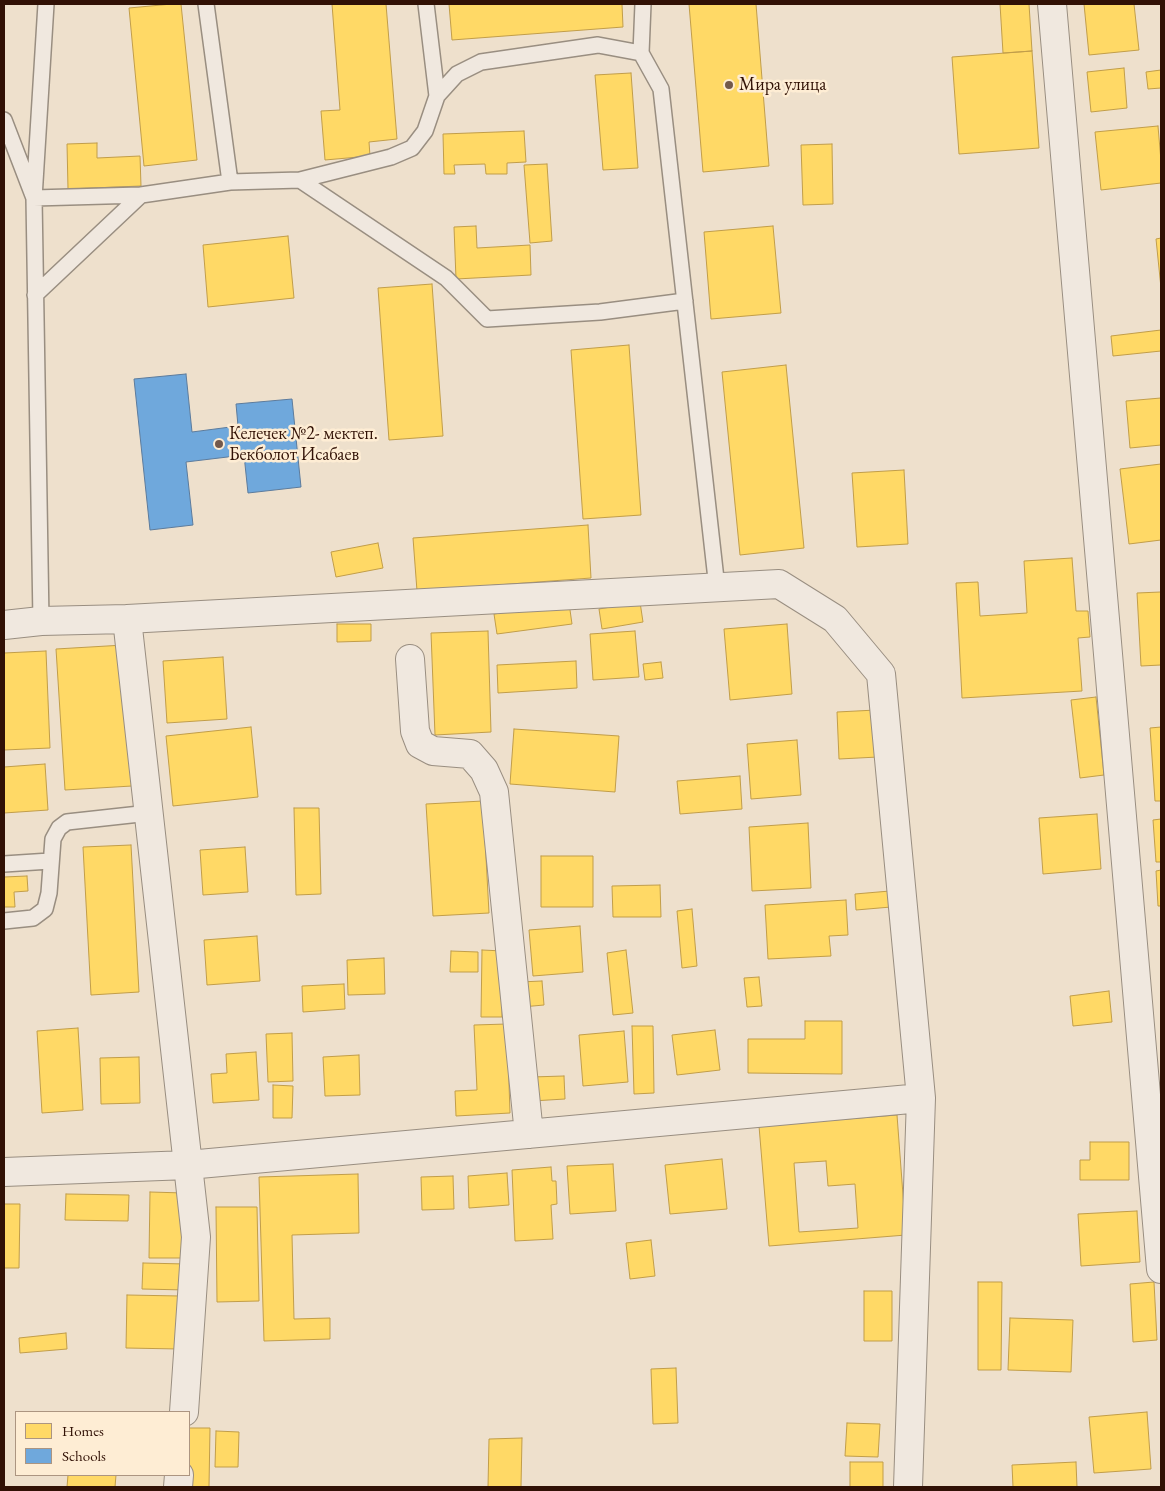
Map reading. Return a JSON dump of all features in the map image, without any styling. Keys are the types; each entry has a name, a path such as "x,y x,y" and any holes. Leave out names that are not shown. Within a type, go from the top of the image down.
{"street":[{"path":"1052,4 1161,1269"},
{"path":"4,625 779,584 835,619 881,674 921,1098 908,1487"},
{"path":"127,619 196,1238 184,1411"},
{"path":"410,659 415,731 420,744 433,751 470,754 484,770 494,792 529,1134"},
{"path":"4,1172 188,1165 921,1098"}],"lane":[{"path":"41,622 34,198 46,4"},
{"path":"206,4 230,182"},
{"path":"426,4 437,96"},
{"path":"643,4 641,53 661,88 717,588"},
{"path":"34,198 141,194 230,182 300,180 391,157 412,148 425,130 437,96 457,74 481,62 598,44 641,53"},
{"path":"4,120 34,198"},
{"path":"300,180 446,278 487,319 600,312 685,301"},
{"path":"35,296 141,194"},
{"path":"4,921 33,918 45,909 49,893 53,839 59,828 67,822 149,813"},
{"path":"4,864 50,861"}],"building: Homes":[{"path":"181,4 197,160 144,166 129,8"},
{"path":"332,4 386,4 397,139 369,142 370,156 325,160 321,111 340,110"},
{"path":"449,4 622,4 623,27 452,40"},
{"name":"Мира улица","path":"689,4 756,4 769,166 703,172"},
{"path":"1000,4 1029,4 1032,51 1003,53"},
{"path":"1084,4 1134,4 1139,50 1089,55"},
{"path":"1032,51 1039,148 959,154 952,57"},
{"path":"1124,68 1127,108 1091,112 1087,72"},
{"path":"1161,70 1161,88 1148,89 1146,72"},
{"path":"631,73 638,168 603,170 595,75"},
{"path":"1158,126 1161,183 1101,190 1095,132"},
{"path":"524,131 526,162 507,163 507,174 486,174 485,164 454,165 455,174 444,174 443,134"},
{"path":"97,143 97,158 140,156 141,186 68,189 67,144"},
{"path":"832,144 833,204 803,205 801,145"},
{"path":"547,164 552,241 530,243 524,165"},
{"path":"476,226 477,248 530,245 531,275 456,279 454,227"},
{"path":"773,226 781,313 711,319 704,232"},
{"path":"288,236 294,298 208,307 203,245"},
{"path":"1161,238 1161,288 1156,239"},
{"path":"432,284 443,436 389,440 378,288"},
{"path":"1161,330 1161,351 1113,356 1111,336"},
{"path":"629,345 641,515 583,519 571,350"},
{"path":"786,365 804,548 740,555 722,372"},
{"path":"1161,398 1161,445 1130,448 1126,401"},
{"path":"1161,464 1161,540 1129,544 1120,469"},
{"path":"904,470 908,544 857,547 852,473"},
{"path":"588,525 591,578 417,591 413,538"},
{"path":"378,543 383,568 336,577 331,552"},
{"path":"1072,558 1076,611 1088,611 1090,637 1078,638 1082,691 962,698 956,583 978,582 980,616 1027,613 1024,561"},
{"path":"1161,592 1161,665 1141,666 1137,593"},
{"path":"640,602 643,622 602,629 599,609"},
{"path":"569,603 572,624 497,634 494,614"},
{"path":"337,624 371,624 371,641 337,642"},
{"path":"787,624 792,694 730,700 724,629"},
{"path":"488,631 491,732 435,735 431,633"},
{"path":"635,631 639,677 593,680 590,634"},
{"path":"124,645 132,786 65,790 56,649"},
{"path":"46,651 50,748 4,750 4,653"},
{"path":"223,657 227,719 167,723 163,661"},
{"path":"576,661 577,688 498,693 497,665"},
{"path":"661,662 663,678 645,680 643,664"},
{"path":"1096,697 1104,775 1080,778 1071,700"},
{"path":"876,710 878,757 839,759 837,712"},
{"path":"251,727 258,797 173,806 166,736"},
{"path":"1161,727 1161,801 1155,801 1150,728"},
{"path":"514,729 619,736 615,792 510,784"},
{"path":"797,740 801,795 751,799 747,744"},
{"path":"45,764 48,810 4,813 4,767"},
{"path":"740,776 742,809 680,814 677,781"},
{"path":"483,801 489,913 433,916 426,804"},
{"path":"294,808 319,808 321,894 296,895"},
{"path":"1097,814 1101,869 1043,874 1039,818"},
{"path":"1161,819 1161,862 1156,862 1153,820"},
{"path":"808,823 811,888 752,891 749,827"},
{"path":"131,845 139,992 91,995 83,847"},
{"path":"245,847 248,892 203,895 200,850"},
{"path":"541,856 593,856 593,907 541,907"},
{"path":"1161,870 1161,906 1158,906 1156,871"},
{"path":"27,876 28,891 14,892 15,907 4,907 4,877"},
{"path":"660,885 661,917 613,917 612,886"},
{"path":"890,891 891,907 856,910 855,894"},
{"path":"846,900 848,935 829,936 831,956 768,959 765,905"},
{"path":"692,909 697,966 682,968 677,911"},
{"path":"580,926 583,972 533,976 529,930"},
{"path":"257,936 260,981 207,985 204,940"},
{"path":"482,950 503,951 502,1017 481,1017"},
{"path":"626,950 633,1013 613,1015 607,953"},
{"path":"451,951 478,952 478,972 450,972"},
{"path":"384,958 385,994 348,995 347,960"},
{"path":"759,977 762,1006 747,1007 744,978"},
{"path":"542,981 544,1005 522,1007 520,982"},
{"path":"344,984 345,1009 303,1012 302,986"},
{"path":"1109,991 1112,1022 1073,1026 1070,996"},
{"path":"805,1021 842,1021 842,1074 748,1073 748,1039 805,1039"},
{"path":"507,1024 510,1113 456,1116 455,1091 477,1090 474,1025"},
{"path":"632,1026 653,1026 654,1093 634,1094"},
{"path":"78,1028 83,1110 42,1113 37,1031"},
{"path":"715,1030 720,1070 677,1075 672,1035"},
{"path":"624,1031 628,1082 583,1086 579,1035"},
{"path":"292,1033 293,1081 268,1082 266,1034"},
{"path":"256,1052 259,1100 213,1103 211,1074 227,1073 226,1054"},
{"path":"359,1055 360,1095 325,1096 323,1057"},
{"path":"139,1057 140,1103 101,1104 100,1058"},
{"path":"564,1076 565,1099 532,1101 531,1077"},
{"path":"273,1085 293,1086 292,1118 273,1118"},
{"path":"897,1115 906,1235 769,1246 759,1126","holes":["826,1161 828,1186 855,1184 858,1228 799,1232 794,1163"]},
{"path":"1090,1142 1129,1142 1129,1180 1080,1180 1080,1160 1090,1160"},
{"path":"722,1159 727,1209 670,1214 665,1165"},
{"path":"613,1164 616,1211 570,1214 567,1166"},
{"path":"551,1167 552,1181 556,1181 557,1204 551,1205 553,1239 515,1241 512,1170"},
{"path":"507,1173 509,1205 469,1208 468,1176"},
{"path":"358,1174 359,1233 292,1235 294,1319 330,1318 330,1339 264,1341 259,1177"},
{"path":"453,1176 454,1209 422,1210 421,1177"},
{"path":"150,1192 184,1193 183,1258 149,1258"},
{"path":"66,1194 129,1195 128,1221 65,1220"},
{"path":"4,1204 20,1204 19,1268 4,1268"},
{"path":"216,1207 257,1207 259,1301 217,1302"},
{"path":"1137,1211 1140,1262 1081,1266 1078,1214"},
{"path":"651,1240 655,1276 630,1279 626,1243"},
{"path":"143,1263 186,1264 186,1290 142,1289"},
{"path":"978,1282 1002,1282 1001,1370 978,1370"},
{"path":"1154,1282 1157,1340 1133,1342 1130,1284"},
{"path":"864,1291 892,1291 892,1341 864,1341"},
{"path":"127,1295 180,1296 179,1349 126,1348"},
{"path":"1010,1318 1073,1320 1071,1372 1008,1370"},
{"path":"66,1333 67,1349 20,1353 19,1338"},
{"path":"676,1368 678,1423 653,1424 651,1369"},
{"path":"1147,1412 1151,1469 1094,1473 1089,1417"},
{"path":"847,1423 880,1424 878,1457 845,1456"},
{"path":"190,1428 210,1428 209,1487 184,1487 190,1476"},
{"path":"216,1431 239,1432 238,1467 215,1467"},
{"path":"522,1438 521,1487 488,1487 489,1439"},
{"path":"850,1462 883,1462 883,1487 850,1487"},
{"path":"1076,1462 1077,1487 1013,1487 1012,1465"},
{"path":"68,1476 116,1476 115,1487 67,1487"}],"building: Schools":[{"name":"Келечек №2- мектеп. Бекболот Исабаев","path":"186,374 192,432 238,426 236,404 292,399 301,487 248,493 244,455 186,462 193,525 150,530 134,379"}],"place":[{"name":"Мира улица","path":"729,85"},
{"name":"Келечек №2- мектеп. Бекболот Исабаев","path":"219,444"}]}
